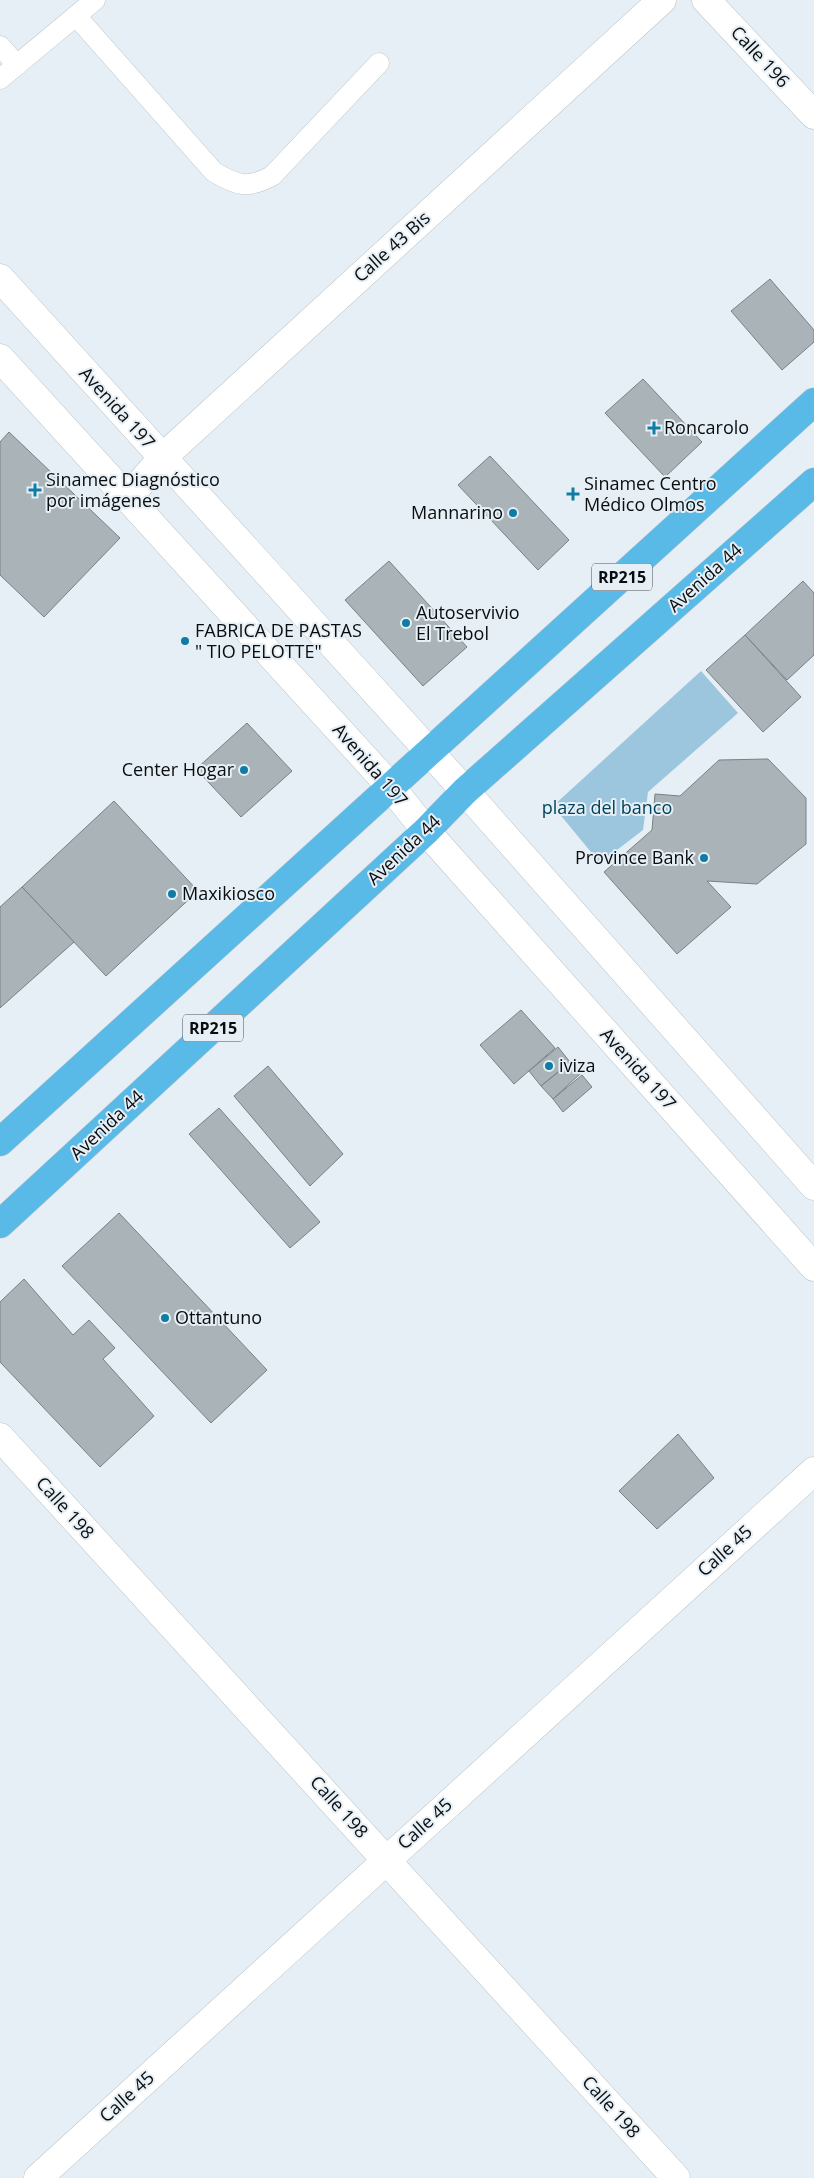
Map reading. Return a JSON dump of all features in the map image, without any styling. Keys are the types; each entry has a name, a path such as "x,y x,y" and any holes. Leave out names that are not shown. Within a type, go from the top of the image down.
{"highway":[{"name":"RP215","path":"0,1142 814,402"},
{"name":"Avenida 44","path":"0,1224 426,831 465,791 814,482"}],"street":[{"name":"Calle 43 Bis","path":"127,499 162,458 662,0"},
{"name":"Calle 196","path":"706,0 814,115"},
{"name":"Avenida 197","path":"0,278 465,791 814,1186"},
{"name":"Avenida 197","path":"0,358 391,787 426,831 814,1267"},
{"name":"Calle 198","path":"0,1437 676,2178"},
{"name":"Calle 45","path":"38,2178 814,1471"}],"lane":[{"path":"0,79 95,0"},
{"path":"76,16 214,172 235,184 256,184 272,176 379,63"},
{"path":"0,46 17,65"}],"green space":[{"name":"plaza del banco","path":"701,671 738,713 648,792 643,830 600,863 553,806"}],"building":[{"path":"770,279 814,330 814,342 782,370 731,311"},
{"name":"Roncarolo","path":"643,379 702,442 665,477 605,413"},
{"name":"Sinamec Diagnóstico por imágenes","path":"9,432 120,538 44,617 0,575 0,442"},
{"name":"Mannarino","path":"490,456 569,540 538,570 458,485"},
{"name":"Autoservivio El Trebol","path":"389,561 467,647 423,686 345,600"},
{"path":"803,581 814,593 814,655 787,680 745,635"},
{"path":"745,635 801,697 763,732 706,670"},
{"name":"Center Hogar","path":"247,723 292,771 241,817 196,769"},
{"name":"Province Bank","path":"768,759 806,798 806,844 757,884 707,881 731,907 677,954 604,872 652,830 655,794 680,796 719,760"},
{"path":"114,801 198,891 106,976 22,887"},
{"path":"22,887 74,942 0,1008 0,907"},
{"path":"521,1010 555,1048 514,1084 480,1045"},
{"name":"iviza","path":"558,1047 570,1062 541,1086 529,1071"},
{"path":"571,1062 581,1073 553,1099 541,1086"},
{"path":"268,1066 343,1154 310,1186 234,1096"},
{"path":"582,1075 592,1087 563,1112 553,1099"},
{"path":"219,1108 320,1222 290,1248 189,1134"},
{"name":"Ottantuno","path":"119,1213 267,1370 211,1423 62,1266"},
{"path":"24,1279 73,1335 89,1320 115,1348 103,1359 154,1416 100,1467 0,1362 0,1302"},
{"path":"678,1434 714,1478 657,1529 619,1491"}],"place":[{"name":"Roncarolo","path":"654,428"},
{"name":"Sinamec Diagnóstico por imágenes","path":"35,490"},
{"name":"Sinamec Centro Médico Olmos","path":"573,494"},
{"name":"Mannarino","path":"513,513"},
{"name":"Autoservivio El Trebol","path":"406,623"},
{"name":"FABRICA DE PASTAS \" TIO PELOTTE\"","path":"185,641"},
{"name":"Center Hogar","path":"244,770"},
{"name":"Province Bank","path":"704,858"},
{"name":"Maxikiosco","path":"172,894"},
{"name":"iviza","path":"549,1066"},
{"name":"Ottantuno","path":"165,1318"}]}
